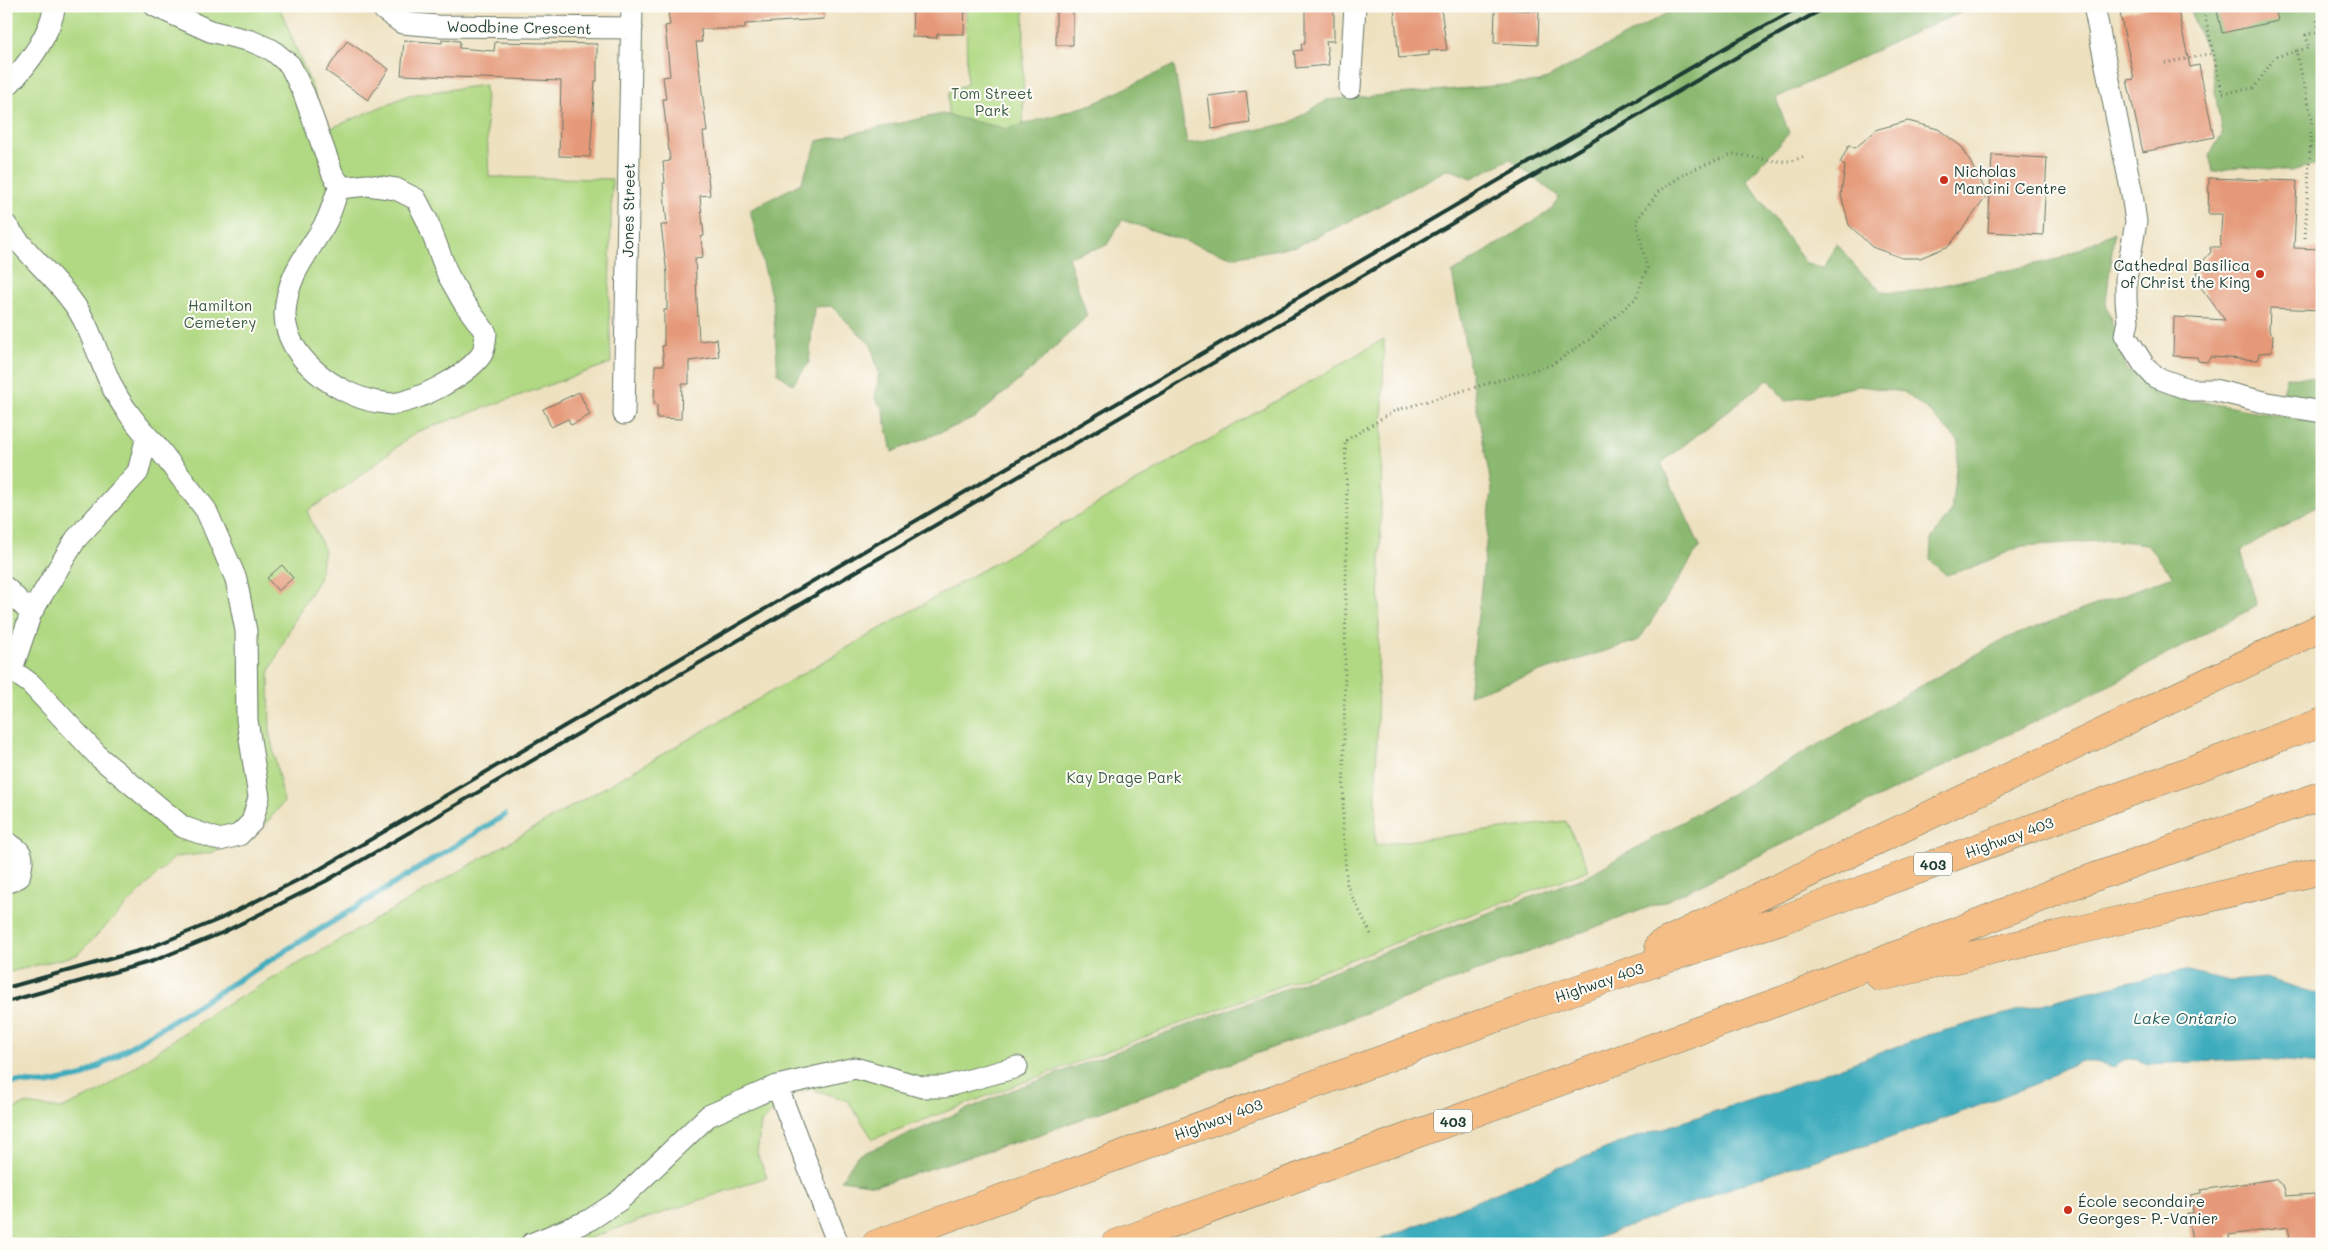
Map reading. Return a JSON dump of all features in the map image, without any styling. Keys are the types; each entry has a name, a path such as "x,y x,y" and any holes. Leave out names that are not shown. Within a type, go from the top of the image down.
{"highway":[{"path":"1543,1001 2322,627"},
{"name":"Highway 403","path":"877,1243 1543,1001 1781,920 2322,722"},
{"name":"403","path":"1115,1244 1791,997 2074,885 2322,795"},
{"path":"1791,997 2084,929 2322,870"}],"street":[{"path":"6,87 17,77 49,30 55,6"},
{"path":"155,6 210,31 250,41 272,50 290,65 304,94 333,175 341,186"},
{"name":"Woodbine Crescent","path":"383,6 384,10 402,23 437,26 632,28"},
{"name":"Jones Street","path":"624,414 632,6"},
{"path":"1350,88 1355,6"},
{"path":"2094,8 2131,187 2136,222 2126,279 2128,321 2125,335 2131,347 2155,378 2191,390 2214,390 2268,403 2322,412"},
{"path":"368,185 396,189 416,199 427,220 448,275 464,303 486,333 480,358 453,380 420,396 391,404 359,398 311,368 292,344 285,314 290,284 299,263 326,223 341,186 368,185"},
{"path":"6,225 18,243 71,300 90,333 110,385 147,436 206,510 236,579 246,631 247,720 259,798 252,822 238,835 220,840 183,826 100,758 31,684 9,668 31,613 76,539 138,472 147,436"},
{"path":"6,588 31,613"},
{"path":"6,842 19,850 24,859 19,877 6,883"},
{"path":"531,1244 588,1221 620,1200 708,1116 777,1086 855,1068 922,1087 944,1087 1018,1066"},
{"path":"777,1086 838,1244"}],"path":[{"path":"2203,6 2222,93 2254,88 2275,57 2309,48 2306,35 2319,32 2317,20 2322,19"},
{"path":"2296,51 2312,118 2305,238"},
{"path":"2165,63 2213,53"},
{"path":"1371,934 1347,886 1343,828 1347,502 1345,441 1394,411 1551,365 1590,339 1636,298 1647,268 1636,221 1659,191 1689,171 1734,154 1775,161 1792,161 1803,157"}],"green space":[{"name":"Hamilton Cemetery","path":"6,6 279,6 329,129 409,95 485,85 489,177 612,179 609,300 611,363 416,432 349,484 307,511 324,549 319,579 295,618 269,673 270,735 284,802 267,822 246,840 211,853 175,857 77,955 6,973"},
{"name":"Tom Street Park","path":"966,6 1024,6 1023,136 947,127 949,92 967,84"},
{"path":"1680,6 1977,6 1919,30 1776,98 1789,133 1747,180 1806,264 1824,267 1837,244 1859,271 1882,291 1908,293 2062,258 2114,232 2106,303 2126,370 2180,398 2322,423 2322,508 2318,506 2241,551 2257,606 2116,682 1668,900 1041,1134 877,1185 841,1180 857,1156 1005,1093 1585,877 2002,640 2173,576 2146,544 2112,540 2022,546 1973,567 1946,575 1930,560 1931,539 1951,512 1959,442 1932,414 1904,392 1859,386 1785,401 1769,379 1661,463 1700,546 1639,640 1469,695 1492,490 1452,273 1551,210 1559,197 1510,159 1472,178 1448,169 1362,215 1297,246 1232,257 1122,220 1107,245 1068,257 1087,316 1031,370 975,418 892,452 883,409 875,399 879,373 871,345 831,306 814,307 809,363 793,384 778,374 773,304 750,210 801,183 818,141 942,114 1007,129 1093,104 1174,65 1187,144 1289,123 1327,100 1540,82"},
{"path":"2188,6 2322,6 2322,163 2290,171 2242,166 2213,172 2209,155 2222,135 2210,59"},
{"name":"Kay Drage Park","path":"1384,339 1375,845 1566,821 1589,870 873,1139 848,1101 812,1089 792,1093 761,1123 757,1154 767,1177 572,1244 6,1244 6,1113 25,1104 61,1109 97,1093 211,1014"},
{"path":"2286,377 2322,378 2322,406 2281,397"}],"water":[{"name":"Lake Ontario","path":"2185,970 2229,981 2265,978 2322,995 2322,1064 2264,1059 2148,1064 2130,1059 2114,1067 2095,1062 2079,1062 2061,1069 2045,1080 1970,1109 1887,1139 1772,1173 1582,1244 1370,1244 1627,1140 1774,1092 1928,1035 2082,993"}],"building":[{"path":"667,6 823,6 824,19 745,24 745,29 701,29 702,42 696,42 707,132 703,132 710,195 700,196 704,236 701,237 703,258 695,259 699,341 717,339 719,357 689,361 689,384 682,384 681,419 657,418 657,404 654,404 655,365 664,365 662,346 664,346 664,310 667,310 667,274 661,225 667,225 663,162 670,161 663,99 666,99 663,77 670,76 665,26 670,25"},
{"path":"913,6 965,6 964,34 937,34 937,38 912,37"},
{"path":"1305,6 1334,6 1334,41 1326,41 1329,65 1296,68 1294,51 1302,50 1301,44 1305,44"},
{"path":"1432,6 1433,10 1441,9 1447,50 1429,51 1429,55 1399,58 1394,9"},
{"path":"2154,6 2177,6 2190,67 2199,65 2214,137 2143,152 2127,80 2134,79 2120,13"},
{"path":"2216,6 2275,6 2278,21 2222,33"},
{"path":"1056,7 1073,8 1073,45 1056,45"},
{"path":"1495,9 1539,11 1538,45 1494,43"},
{"path":"404,40 442,43 442,40 460,41 459,48 494,51 495,42 597,44 597,81 595,81 590,157 559,156 561,81 401,75"},
{"path":"347,41 389,69 368,100 326,71"},
{"path":"1246,91 1250,123 1212,129 1208,96"},
{"name":"Nicholas Mancini Centre","path":"1908,121 1938,129 1962,147 1988,195 1949,246 1920,258 1902,258 1872,247 1849,225 1841,195 1845,166 1840,163 1849,145 1855,148 1878,129"},
{"path":"1992,155 2047,158 2043,235 1988,232"},
{"path":"2209,178 2297,181 2294,248 2322,249 2322,310 2270,308 2269,331 2273,335 2272,352 2259,353 2258,360 2211,357 2207,362 2198,361 2197,357 2173,356 2174,317 2225,320 2197,282 2198,267 2211,252 2210,247 2220,247 2222,214 2208,214"},
{"path":"579,392 590,415 571,425 568,419 551,427 543,409"},
{"path":"282,565 293,578 278,591 267,578"},
{"path":"2275,1179 2284,1187 2286,1196 2314,1194 2322,1219 2322,1244 2291,1244 2288,1227 2229,1235 2230,1244 2193,1244 2187,1213 2193,1213 2191,1195 2201,1193 2201,1190"}],"waterway":[{"path":"6,1087 15,1082 46,1084 83,1076 505,815"}],"railway":[{"path":"6,988 149,948 220,919 320,869 1730,45 1801,6"},
{"path":"6,1002 153,961 224,932 326,881 1737,57 1828,6"}],"place":[{"name":"Nicholas Mancini Centre","path":"1944,180"},
{"name":"Cathedral Basilica of Christ the King","path":"2260,274"},
{"name":"École secondaire Georges- P.-Vanier","path":"2068,1210"}]}
